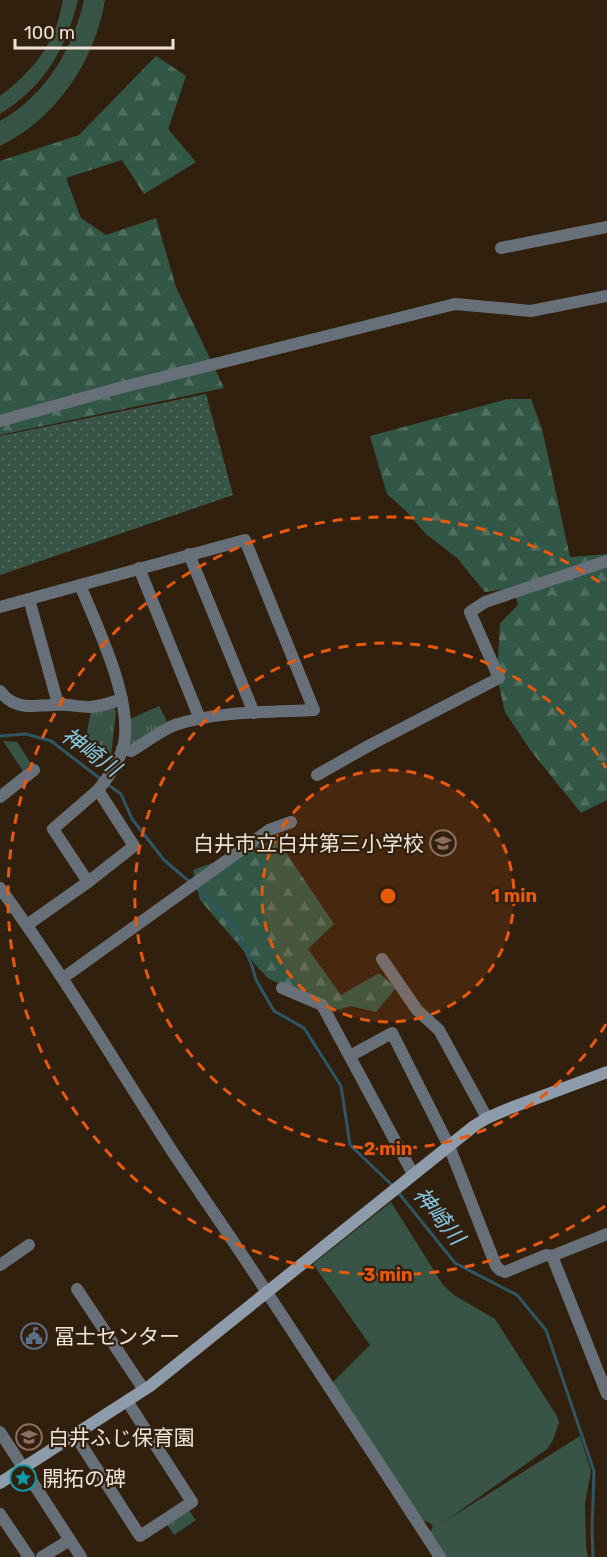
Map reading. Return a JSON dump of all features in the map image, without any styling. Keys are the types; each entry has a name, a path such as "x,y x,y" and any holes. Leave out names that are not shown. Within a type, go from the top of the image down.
{"street":[{"path":"501,248 607,227"},
{"path":"0,422 131,385 455,304 531,311 607,296"},
{"path":"0,607 245,540 314,710 200,719 174,725 131,751 122,749"},
{"path":"189,554 254,713"},
{"path":"317,775 499,678 470,612 485,602 607,561"},
{"path":"139,568 200,719"},
{"path":"80,585 106,647 122,699 125,722 122,749 112,772 98,790 53,829 88,882"},
{"path":"29,599 58,704"},
{"path":"0,691 10,702 30,708 58,704 88,707 122,699"},
{"path":"0,797 34,770"},
{"path":"27,925 134,846 98,790"},
{"path":"63,978 270,830 291,822"},
{"path":"0,888 63,978 153,1122 440,1557"},
{"path":"382,959 417,1010 439,1030 488,1118"},
{"path":"282,988 322,1005 413,1174"},
{"path":"350,1056 392,1034 450,1146 496,1266 500,1270 506,1272 546,1255 552,1256 607,1234"},
{"path":"0,1483 144,1390 393,1193 413,1174 488,1118 607,1072"},
{"path":"0,1264 29,1245"},
{"path":"552,1256 607,1394"},
{"path":"77,1289 144,1390"},
{"path":"75,1435 140,1536 192,1502 127,1401"},
{"path":"0,1432 81,1557"},
{"path":"0,1514 5,1533 29,1557"},
{"path":"42,1557 70,1540"}],"green space":[{"path":"63,0 78,0 60,50 41,79 29,92 0,114 0,96 17,82 40,57 52,37"},
{"path":"84,0 105,0 100,23 82,66 70,86 39,120 0,146 0,121 31,98 55,70 73,36"},
{"path":"156,56 186,76 168,129 196,162 144,194 122,160 66,178 81,218 106,235 156,218 176,287 224,388 0,435 0,161 79,135"},
{"path":"206,394 233,495 0,575 0,436"},
{"path":"508,399 531,399 542,429 570,557 607,554 607,800 581,813 531,751 505,712 497,677 500,623 518,605 514,588 485,592 457,558 426,534 387,494 370,436"},
{"path":"159,706 167,721 135,744 130,744 127,739 130,719"},
{"path":"114,707 116,712 111,755 86,737 91,711"},
{"path":"3,741 17,742 31,764 23,771"},
{"path":"277,839 334,924 308,949 341,995 379,973 396,988 376,1012 350,1006 337,1010 269,979 200,900 193,870"},
{"path":"391,1202 443,1285 454,1295 495,1319 557,1416 559,1423 547,1449 444,1522 580,1436 591,1471 585,1503 588,1557 446,1557 430,1532 433,1526 422,1520 332,1383 370,1345 313,1264"},
{"path":"188,1509 196,1520 174,1535 166,1523"}],"waterway":[{"name":"神崎川","path":"0,736 26,734 51,741 102,780"},
{"name":"神崎川","path":"107,784 121,794 132,819 164,860 191,883"},
{"name":"神崎川","path":"196,887 235,926 256,980 274,1011 304,1028 341,1086 350,1145 393,1186"},
{"name":"神崎川","path":"397,1191 455,1263 517,1295 546,1330 594,1471 593,1557"}],"place":[{"name":"白井市立白井第三小学校","path":"443,843"},
{"name":"冨士センター","path":"34,1336"},
{"name":"白井ふじ保育園","path":"29,1437"},
{"name":"開拓の碑","path":"23,1478"}]}
